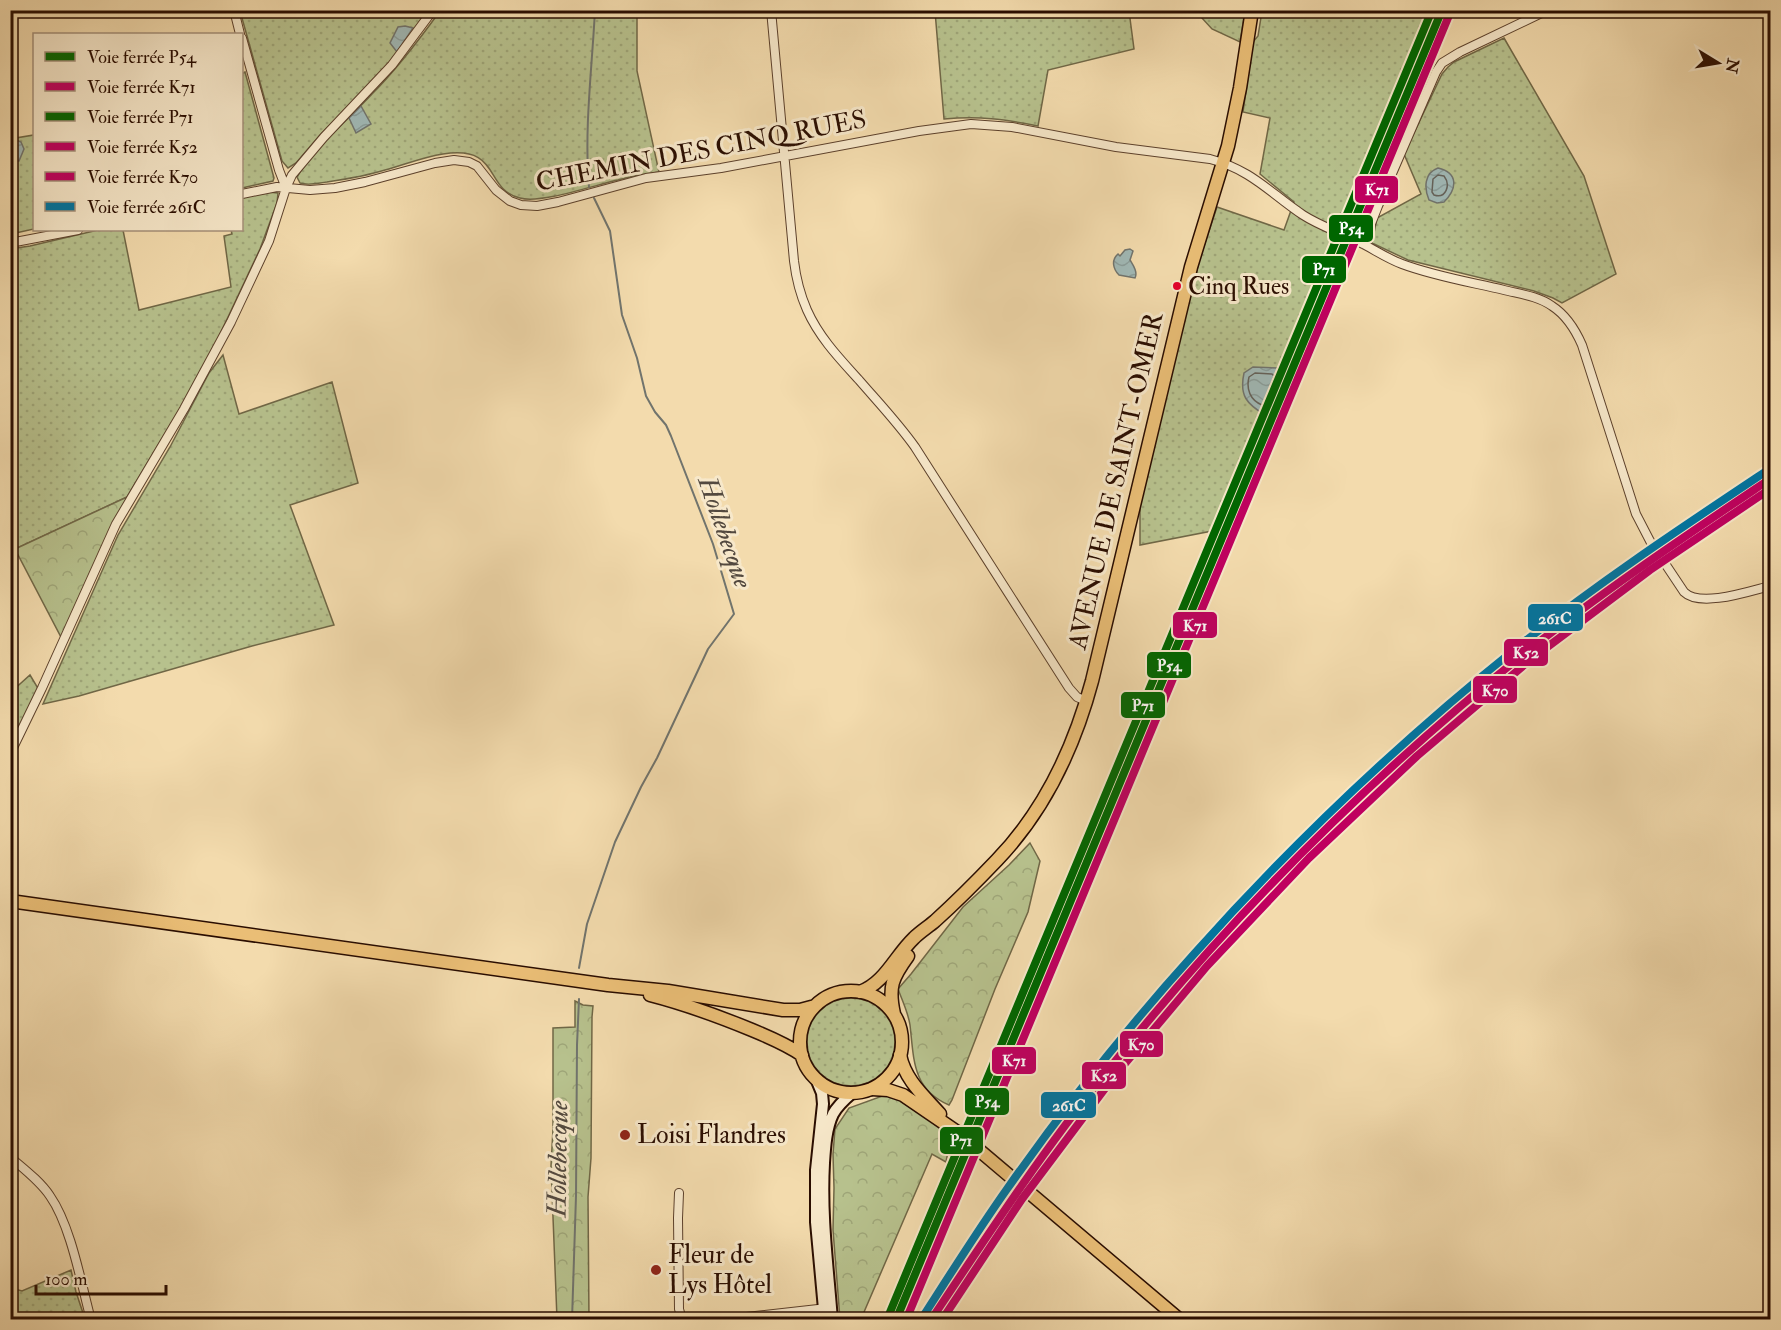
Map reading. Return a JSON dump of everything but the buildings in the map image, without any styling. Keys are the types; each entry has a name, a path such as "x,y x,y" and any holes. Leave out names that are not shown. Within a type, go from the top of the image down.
{"main road":[{"name":"AVENUE DE SAINT-OMER","path":"860,992 876,984 913,938 997,860 1038,807 1063,764 1075,736 1086,701 1191,267 1236,112 1252,10"},
{"path":"10,901 608,985 668,991 783,1010 800,1010 815,1006"},
{"name":"AVENUE DE SAINT-OMER","path":"894,1015 891,992 894,977 936,919"},
{"path":"608,985 663,999 723,1019 785,1044 801,1055"},
{"path":"872,1089 884,1081 897,1064 902,1046 901,1032 894,1015 881,1001 860,992 836,993 815,1006 806,1017 801,1031 801,1055 807,1069 817,1081 833,1090 852,1093 872,1089 900,1093 960,1134"},
{"path":"900,1055 908,1077 960,1134 1180,1320"},
{"path":"817,1081 823,1104 816,1170 816,1222 826,1312 832,1320"},
{"path":"826,1312 823,1211 826,1141 835,1111 852,1093"}],"street":[{"path":"234,10 240,33"},
{"path":"10,754 111,534 130,498 184,410 231,322 269,241 292,175 386,72 433,10"},
{"path":"771,10 796,272 803,302 815,326 829,346 891,416 915,447 1069,688 1077,697 1086,701"},
{"path":"1364,244 1439,67 1460,52 1548,10"},
{"path":"243,43 286,188"},
{"name":"CHEMIN DES CINQ RUES","path":"243,194 272,188 310,190 335,188 442,161 459,160 477,166 505,199 521,205 537,206 661,175 721,168 936,128 980,124 1012,127 1107,146 1205,158 1223,163 1258,181 1308,218 1390,259 1407,266 1528,296 1558,310 1572,325 1582,345 1623,477 1642,528 1684,592 1693,598 1707,599 1770,586"},
{"path":"10,243 73,231"},
{"path":"10,1157 43,1188 58,1208 91,1320"},
{"path":"679,1193 679,1309 684,1320"},
{"path":"719,1320 826,1312"}],"green space":[{"path":"240,11 427,11 395,57 373,82 320,135 296,163 288,168 282,161"},
{"path":"440,11 637,11 637,71 659,172 628,177 554,196 529,199 508,193 484,162 475,156 462,153 436,155 356,177 314,184 300,183 297,177 304,166 391,74"},
{"path":"935,11 1129,11 1134,49 1048,70 1038,126 991,119 944,119"},
{"path":"1200,11 1245,11 1240,42 1212,29 1201,17"},
{"path":"1262,11 1430,11 1217,530 1140,545 1140,502 1200,258 1217,207 1284,230 1294,202 1260,174 1270,118 1243,112 1253,42 1258,36"},
{"path":"1504,38 1584,176 1616,274 1562,303 1534,291 1408,260 1372,243 1377,218 1421,194 1404,154 1442,74 1454,62"},
{"path":"245,72 274,178 273,181 243,188 243,73"},
{"path":"33,135 33,229 11,234 10,139"},
{"path":"268,192 278,193 277,203 260,249 213,349 127,497 15,549 10,541 10,249 94,231 123,231 139,310 231,287 224,236 232,234 231,231 243,231 243,198"},
{"path":"223,355 239,414 332,382 358,483 290,505 334,625 43,704 118,535 170,447 209,373"},
{"path":"127,497 62,639 15,549"},
{"path":"30,675 39,690 11,746 11,692"},
{"path":"1030,843 1040,861 1028,912 949,1105 928,1091 921,1082 914,1061 909,1020 898,989 963,907"},
{"path":"851,998 868,1001 882,1011 892,1025 895,1042 892,1059 882,1073 868,1083 851,1086 834,1083 820,1073 810,1059 807,1042 810,1025 820,1011 834,1001"},
{"path":"575,1001 593,1006 591,1158 588,1197 589,1319 557,1319 551,1166 553,1028 575,1027"},
{"path":"885,1095 902,1099 951,1136 946,1162 932,1154 861,1319 840,1319 833,1230 835,1129 849,1108"},
{"path":"71,1270 85,1319 11,1319 11,1288 22,1291"}],"water":[{"path":"398,27 413,28 397,52 390,43"},
{"path":"361,106 371,124 356,133 349,118"},
{"path":"10,137 21,142 24,149 19,161 11,161"},
{"path":"1438,168 1450,174 1454,182 1452,192 1444,202 1437,203 1429,200 1426,181 1430,173"},
{"path":"1125,250 1133,251 1130,260 1136,271 1135,278 1119,275 1115,270 1114,259 1118,254 1120,256"},
{"path":"1253,367 1278,368 1283,373 1265,415 1249,403 1244,393 1244,373"}],"waterway":[{"name":"Hollebecque","path":"589,187 588,121 595,10"},
{"name":"Hollebecque","path":"579,968 587,924 615,842 708,649 734,614 713,544 671,436 646,396 637,358 622,315 610,231 594,198"},
{"name":"Hollebecque","path":"572,1320 579,999"}],"rail line":[{"name":"P71","path":"888,1317 1432,10"},
{"name":"P54","path":"896,1320 1442,10"},
{"name":"K71","path":"906,1320 1450,13"},
{"name":"261C","path":"924,1315 1007,1189 1097,1068 1195,953 1271,871 1392,755 1519,646 1609,578 1765,472"},
{"name":"K52","path":"931,1320 1037,1164 1105,1074 1201,960 1303,852 1411,749 1525,653 1615,585 1770,479"},
{"name":"K70","path":"942,1320 1022,1199 1112,1079 1207,966 1309,858 1417,756 1530,660 1650,570 1770,489"}],"place":[{"name":"Cinq Rues","path":"1177,286"},
{"name":"Loisi Flandres","path":"625,1135"},
{"name":"Fleur de Lys Hôtel","path":"656,1270"}]}
